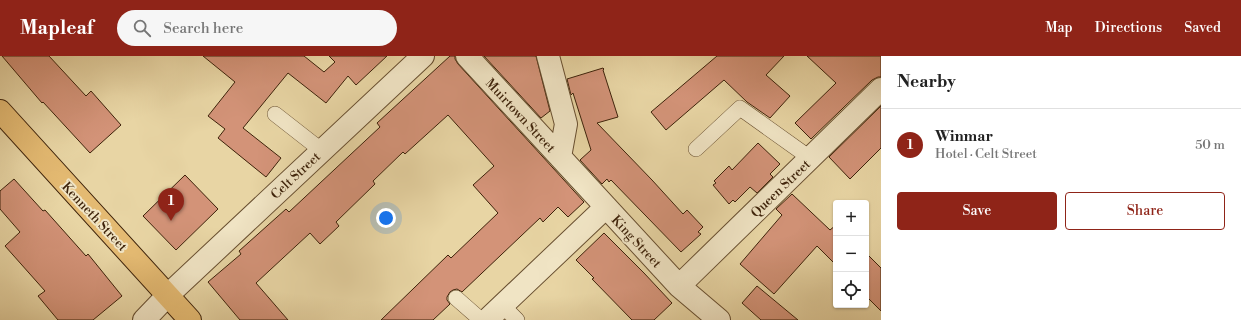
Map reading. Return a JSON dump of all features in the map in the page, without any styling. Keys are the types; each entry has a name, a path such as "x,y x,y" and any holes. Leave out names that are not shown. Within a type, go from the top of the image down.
{"highway":[{"name":"Kenneth Street","path":"0,111 190,320"}],"street":[{"name":"Celt Street","path":"144,320 168,295 321,150 423,56"},
{"name":"Muirtown Street","path":"467,56 560,157"},
{"path":"548,56 566,124 560,157"},
{"name":"Queen Street","path":"679,286 881,89"},
{"name":"King Street","path":"560,157 679,286 719,320"},
{"path":"502,315 606,207"}],"lane":[{"path":"696,149 740,108 810,158"},
{"path":"275,114 321,150"},
{"path":"456,298 481,320"}],"building":[{"path":"2,56 49,56 86,96 91,91 121,125 90,153 43,102 42,103"},
{"path":"203,56 304,56 324,72 335,62 329,56 387,56 356,85 348,76 326,103 288,73 243,128 281,158 266,177 218,138 225,129 208,116 235,82"},
{"path":"450,56 455,56 458,64 584,202 568,217 558,207 543,222 540,218 462,292 457,289 450,292 447,300 450,304 433,320 381,320 448,255 451,258 498,213 473,185 494,166 448,115 405,154 403,152 373,181 375,184 336,222 339,226 320,244 310,233 256,283 288,320 240,320 208,282 241,254 239,251 286,209 289,212 380,127 377,123"},
{"path":"484,56 536,56 550,111 541,118"},
{"path":"717,56 784,56 766,75 790,96 770,118 747,102 724,80 666,130 651,112"},
{"path":"807,56 881,56 881,77 872,80 811,139 795,123 836,83"},
{"path":"603,68 618,117 597,123 683,214 687,210 703,227 698,232 701,234 681,252 611,180 609,182 607,179 602,184 580,160 591,150 573,93 571,95 567,79"},
{"path":"881,106 881,148 850,179 829,157"},
{"path":"758,143 780,164 770,174 773,177 757,193 750,187 735,202 733,200 729,204 713,185 716,183 714,181 729,166 732,170"},
{"path":"185,175 218,209 176,250 143,216"},
{"path":"14,179 43,211 45,210 86,256 88,254 122,296 93,320 58,320 38,296 45,291 5,246 20,232 0,209 0,191"},
{"path":"792,194 830,230 833,228 833,262 817,246 774,294 740,264 782,215 776,209"},
{"path":"604,233 672,303 654,320 632,320 592,279 594,278 576,260"},
{"path":"869,256 881,268 881,311 869,299"},
{"path":"757,286 798,320 761,320 742,303"}],"place":[{"name":"Winmar","path":"171,221"}]}
